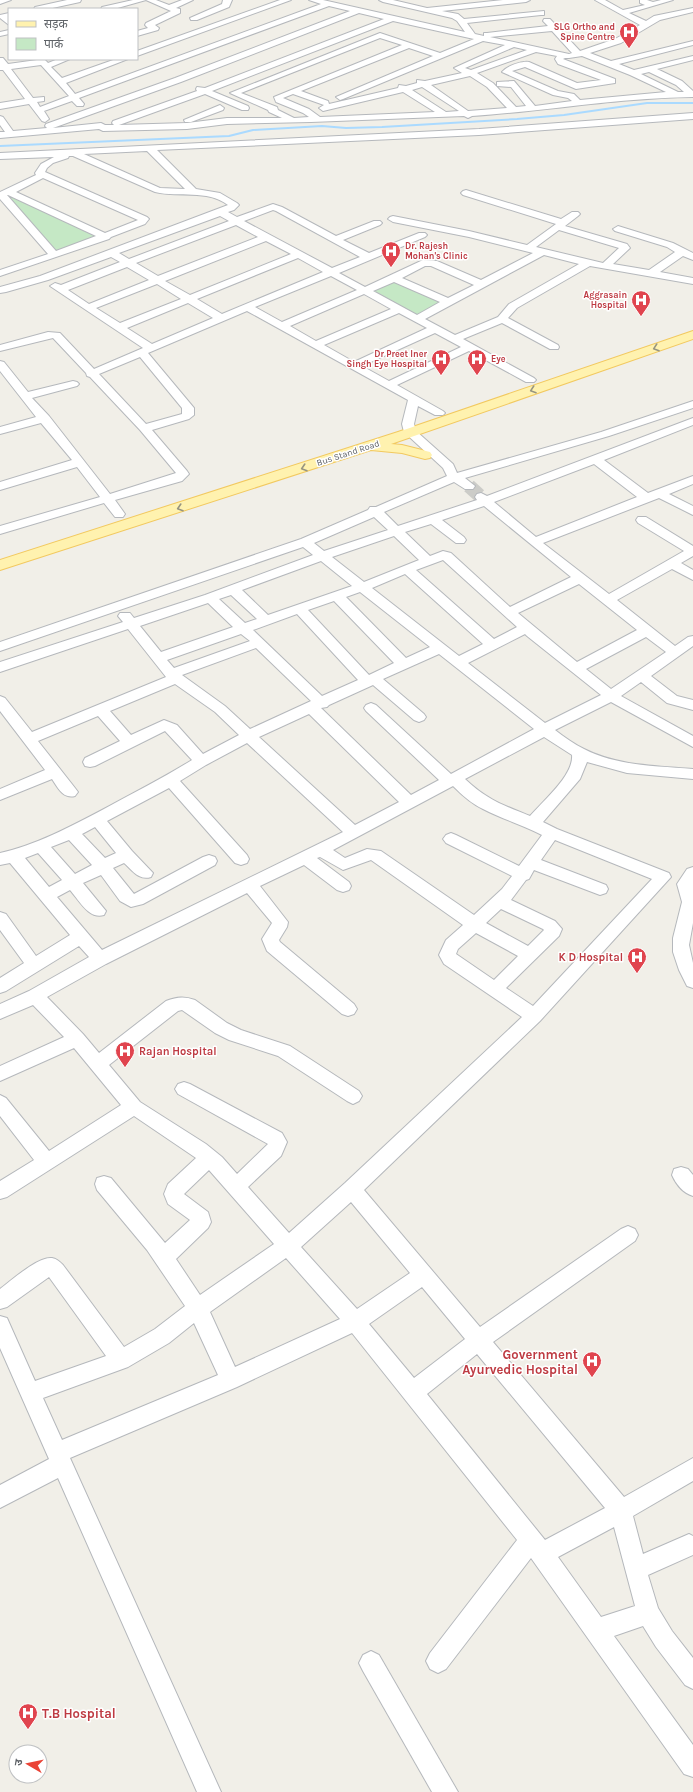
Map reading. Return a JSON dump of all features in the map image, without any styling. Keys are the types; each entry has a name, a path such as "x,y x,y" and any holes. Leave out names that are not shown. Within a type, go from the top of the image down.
{"main road":[{"name":"Bus Stand Road","path":"436,419 530,380 693,323"},
{"name":"Bus Stand Road","path":"0,565 370,446 405,430 436,419 693,335"},
{"path":"370,446 426,452 426,436 436,419"},
{"name":"Bus Stand Road","path":"0,552 283,461 405,430"}],"street":[{"path":"0,2 7,0"},
{"path":"42,8 77,0"},
{"path":"109,8 142,0"},
{"path":"149,0 216,26"},
{"path":"169,8 189,0"},
{"path":"138,34 154,28 149,25 186,14 226,5 228,0"},
{"path":"138,54 287,0"},
{"path":"313,0 392,19 564,56 580,54 624,38 645,24 658,18 693,10"},
{"path":"39,110 72,96 344,0"},
{"path":"383,0 455,16 462,21 476,37"},
{"path":"426,10 527,0 580,54 633,73 677,94"},
{"path":"599,0 645,24"},
{"path":"628,3 652,5 669,0"},
{"path":"623,12 641,4"},
{"path":"0,135 51,128 357,11"},
{"path":"462,21 541,13"},
{"path":"0,273 54,256 106,237 142,222 144,219 43,175 40,172 41,168 45,165 76,152 101,135 205,91 392,19"},
{"path":"224,23 317,59"},
{"path":"230,112 208,103 410,23"},
{"path":"322,106 476,37 554,28"},
{"path":"380,35 439,54"},
{"path":"482,48 497,41"},
{"path":"611,64 693,44"},
{"path":"317,119 306,111 279,100 278,97 409,45"},
{"path":"452,66 512,45"},
{"path":"306,111 322,106 406,90 471,73 533,50"},
{"path":"554,54 506,72 556,93 571,96 579,104"},
{"path":"564,56 559,60 618,86 632,98"},
{"path":"430,58 471,73 490,85 497,101 514,110"},
{"path":"633,73 693,58"},
{"path":"0,60 3,68 32,100 51,128 101,135 227,121 276,121 466,113 514,110 677,94 692,94"},
{"path":"3,68 58,60"},
{"path":"60,82 121,60"},
{"path":"133,60 219,98 276,121"},
{"path":"42,62 88,113 101,135"},
{"path":"525,64 576,86 618,86"},
{"path":"650,69 680,82 692,94"},
{"path":"343,71 373,83"},
{"path":"399,71 425,85 466,113 478,130"},
{"path":"385,78 442,114"},
{"path":"490,85 513,84 532,108"},
{"path":"293,91 306,96 340,118"},
{"path":"234,93 294,120"},
{"path":"0,106 32,100 72,96"},
{"path":"181,126 180,124 183,122 230,112 257,113 273,110 306,96"},
{"path":"466,113 497,101"},
{"path":"227,121 230,112"},
{"path":"0,156 150,149 693,116"},
{"path":"0,119 11,134"},
{"path":"150,149 193,192"},
{"path":"1,289 44,278 110,252 231,208 234,205 215,194 169,192 158,190 76,152"},
{"path":"4,194 43,175"},
{"path":"466,193 623,246 625,248 605,266"},
{"path":"4,194 106,237"},
{"path":"4,194 54,256"},
{"path":"60,289 270,208 276,208 368,257"},
{"path":"220,212 364,291 417,318 468,348 530,380"},
{"path":"529,248 575,214"},
{"path":"393,219 438,227 588,263 693,281"},
{"path":"336,239 377,223"},
{"path":"618,229 662,242 693,257"},
{"path":"91,374 247,307 422,235"},
{"path":"90,307 266,237"},
{"path":"652,273 683,251"},
{"path":"110,252 221,318"},
{"path":"417,318 542,252"},
{"path":"120,327 298,254"},
{"path":"281,326 394,278 423,263 429,262 481,284"},
{"path":"455,340 502,319 513,306 588,263"},
{"path":"44,278 120,327 147,351 188,408 189,412 185,417 144,428"},
{"path":"394,278 448,302"},
{"path":"680,278 693,284"},
{"path":"247,307 411,398 436,419"},
{"path":"316,345 399,309"},
{"path":"502,319 554,347"},
{"path":"353,366 434,329"},
{"path":"0,348 48,335 56,336 144,428 183,474 178,478 0,530"},
{"path":"389,385 468,348"},
{"path":"0,364 24,396 45,418 80,462 119,514"},
{"path":"0,382 12,378"},
{"path":"24,396 73,384"},
{"path":"411,398 405,430 443,470 469,486"},
{"path":"0,647 305,542 453,475 605,434 693,404"},
{"path":"0,431 45,418"},
{"path":"0,667 233,590 322,556 433,519 693,421"},
{"path":"595,459 646,498"},
{"path":"0,486 80,462"},
{"path":"534,542 693,480"},
{"path":"659,493 693,511"},
{"path":"483,499 534,542 674,652"},
{"path":"374,510 398,531 428,561"},
{"path":"433,519 460,540"},
{"path":"608,600 693,551 642,520"},
{"path":"305,542 544,730 579,753 622,767 693,774"},
{"path":"158,658 362,587 443,555 528,628 611,696 693,742"},
{"path":"672,564 693,576"},
{"path":"407,569 493,645"},
{"path":"510,612 580,578"},
{"path":"233,590 267,621"},
{"path":"337,596 404,665"},
{"path":"210,598 257,641 410,803"},
{"path":"118,607 173,676 220,709 354,833"},
{"path":"299,609 371,681 419,717"},
{"path":"458,662 528,628"},
{"path":"576,668 646,630"},
{"path":"0,1012 35,996 100,959 354,833 544,730 611,696 693,640"},
{"path":"29,739 100,710 173,676 252,645 257,641"},
{"path":"100,959 46,895 7,857 71,833 98,820 171,780 201,761 250,736 440,648"},
{"path":"642,676 672,700 693,704"},
{"path":"0,701 70,792"},
{"path":"371,708 452,781 487,805 533,823 552,833 663,877 689,878 690,902 680,944 681,956 691,973"},
{"path":"100,710 129,742"},
{"path":"90,762 162,726 168,726 201,761"},
{"path":"533,823 575,775 580,762 579,753"},
{"path":"0,795 54,772"},
{"path":"171,780 241,859"},
{"path":"98,820 126,855 145,873"},
{"path":"71,833 103,866 126,898 131,901 137,900 209,862"},
{"path":"534,1016 450,959 447,955 452,945 500,902 527,869 552,833"},
{"path":"451,839 527,869 600,889"},
{"path":"40,845 98,911"},
{"path":"321,850 343,864 352,862 368,854 375,856 474,924 529,956"},
{"path":"46,895 126,855"},
{"path":"305,857 343,886"},
{"path":"30,1393 120,1360 162,1336 197,1309 288,1246 352,1189 534,1016 663,877"},
{"path":"250,885 280,922 279,927 270,939 273,946 348,1009"},
{"path":"495,989 553,932 554,929 549,925 500,902"},
{"path":"0,918 34,965"},
{"path":"0,986 82,936"},
{"path":"35,996 77,1039 134,1107 210,1158 237,1186 355,1322 537,1547 693,1765"},
{"path":"98,1064 172,1006 177,1003 183,1003 235,1036 284,1051 353,1096"},
{"path":"0,1074 77,1039"},
{"path":"184,1089 276,1139 278,1142 275,1150 237,1186"},
{"path":"0,1103 47,1162"},
{"path":"0,1191 134,1107"},
{"path":"164,1258 201,1222 201,1218 175,1198 173,1194 175,1190 210,1158"},
{"path":"104,1184 133,1216 164,1258 197,1309 230,1380"},
{"path":"352,1189 621,1511 635,1570 648,1613 664,1639 693,1677"},
{"path":"413,1392 479,1340 628,1235"},
{"path":"0,1300 45,1268 52,1267 120,1360"},
{"path":"0,1497 60,1458 355,1322 424,1274"},
{"path":"0,1325 209,1792"},
{"path":"438,1661 537,1547 621,1511 693,1469"},
{"path":"635,1570 689,1545"},
{"path":"597,1630 648,1613"},
{"path":"371,1663 446,1792"}],"green space":[{"path":"6,195 101,237 56,253"},
{"path":"394,280 444,301 417,315 370,291"}],"waterway":[{"path":"0,146 229,136 253,130 322,126 346,128 382,127 517,119 564,115 647,103 693,103"}],"tunnel":[{"path":"469,486 481,497"}],"place":[{"name":"SLG Ortho and Spine Centre","path":"629,49"},
{"name":"Dr. Rajesh Mohan's Clinic","path":"391,268"},
{"name":"Aggrasain Hospital","path":"641,317"},
{"name":"Dr Preet Iner Singh Eye Hospital","path":"441,376"},
{"name":"Eye","path":"477,376"},
{"name":"K D Hospital","path":"637,974"},
{"name":"Rajan Hospital","path":"125,1068"},
{"name":"Government Ayurvedic Hospital","path":"592,1378"},
{"name":"T.B Hospital","path":"28,1730"}]}
